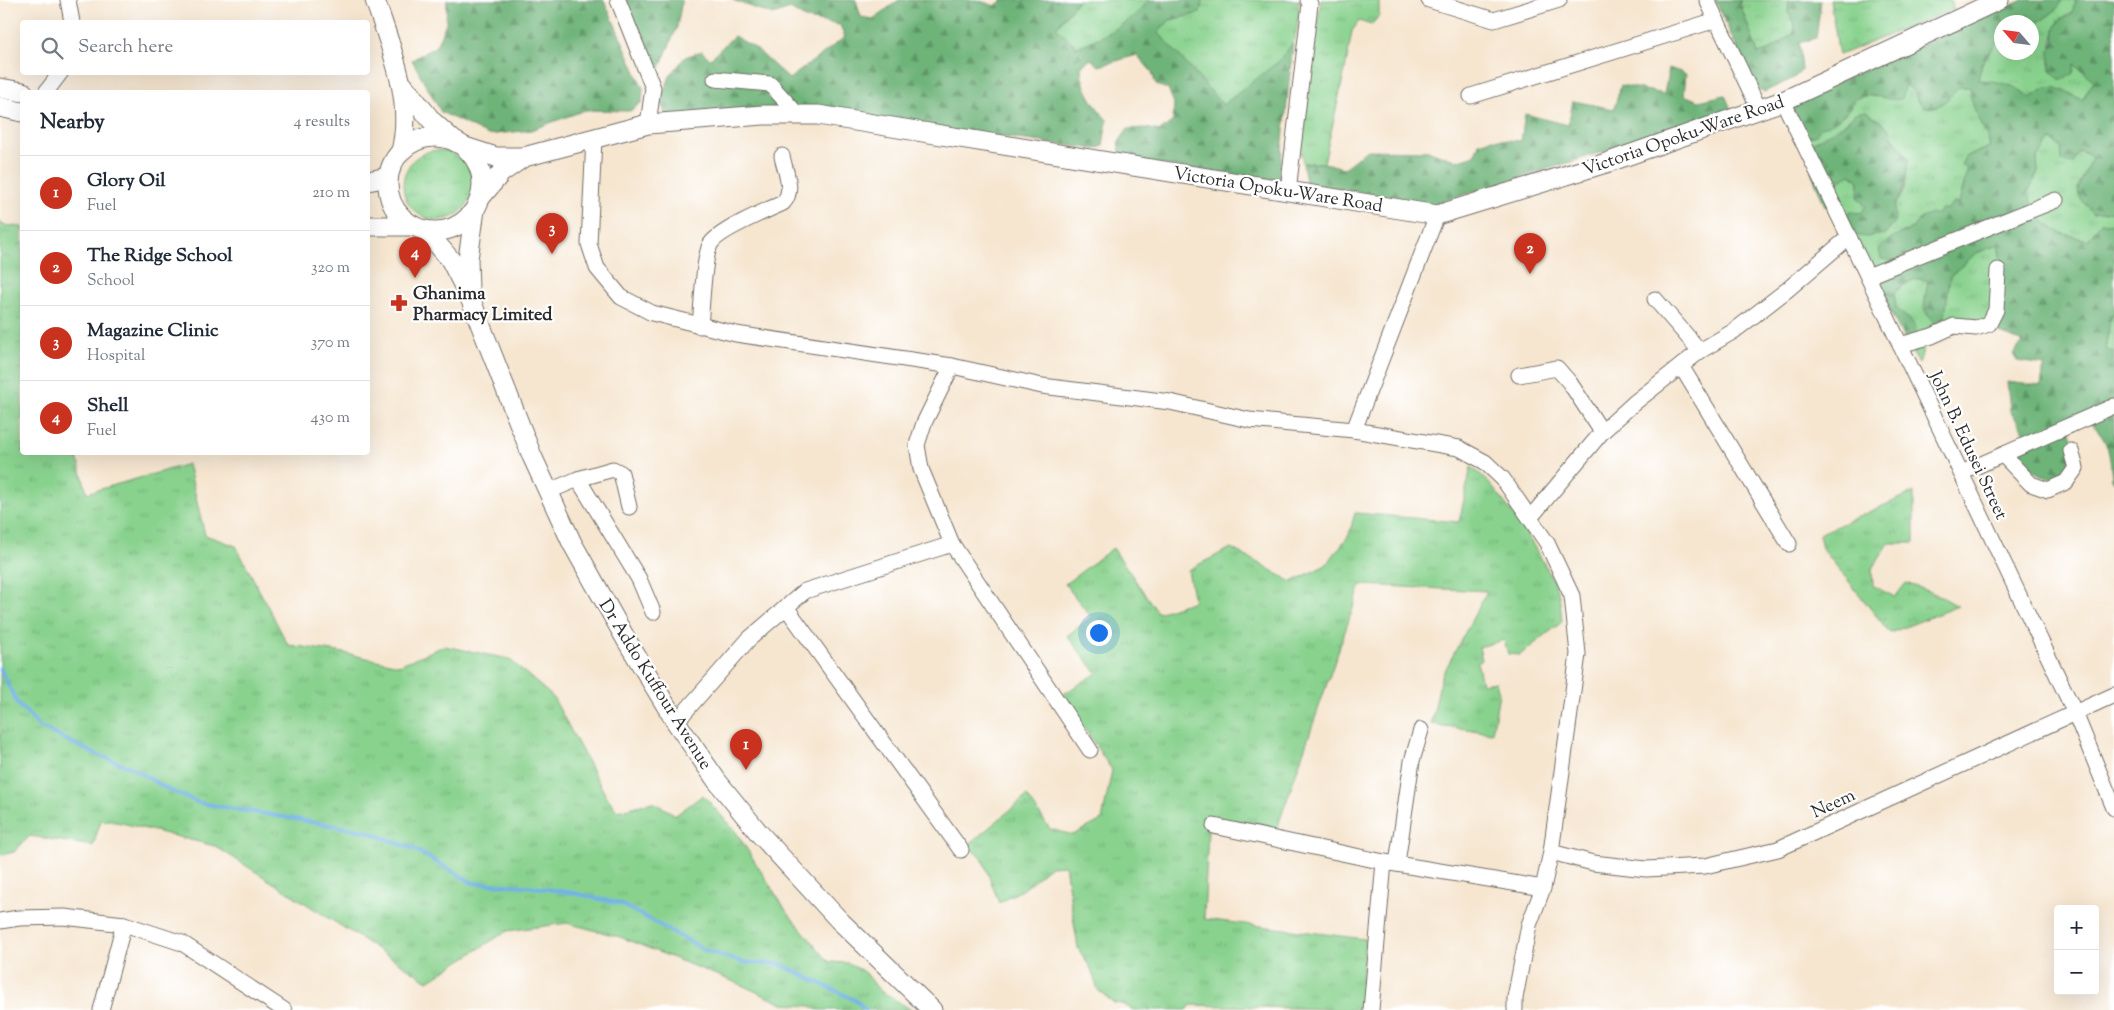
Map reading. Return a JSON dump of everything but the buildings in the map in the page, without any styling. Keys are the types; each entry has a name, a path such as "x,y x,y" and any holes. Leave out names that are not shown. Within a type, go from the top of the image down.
{"main road":[{"path":"376,0 403,85 405,136 401,151"},
{"name":"Victoria Opoku-Ware Road","path":"524,157 648,124 763,115 798,115 828,117 1437,215 1606,163 1782,102 1999,0"},
{"path":"403,85 432,121 459,144 479,166 483,182 468,260 470,298"},
{"path":"0,88 20,92"},
{"path":"0,107 20,112"},
{"path":"470,298 450,259 419,228 400,216 391,201 388,177 393,163 401,151 414,141 429,137 459,144 496,157 524,157"},
{"path":"370,226 450,229 464,222 501,172 524,157"},
{"path":"370,181 388,177"},
{"name":"Dr Addo Kuffour Avenue","path":"470,298 547,492 627,641 676,722 717,781 759,833 839,920 932,1010"}],"street":[{"path":"68,0 72,20"},
{"path":"618,0 652,88 648,124"},
{"path":"1288,191 1310,4 1308,0"},
{"path":"1429,0 1494,20 1559,0"},
{"path":"1706,0 1759,109"},
{"path":"1471,96 1716,20"},
{"path":"48,90 59,75"},
{"path":"715,79 766,82 773,86 798,115"},
{"name":"John B. Edusei Street","path":"1782,102 1868,276 2075,713 2114,808"},
{"path":"594,139 589,244 597,268 621,297 652,313 736,334 952,366 1042,386 1170,402 1248,420 1354,430 1459,448 1484,462 1503,479 1547,543 1572,596 1578,654 1551,852 1543,888 1529,925 1515,1010"},
{"path":"700,326 710,245 718,236 783,203 788,197 790,190 782,156"},
{"path":"1868,276 2056,200"},
{"path":"1354,430 1437,215"},
{"path":"1530,518 1602,432 1634,403 1700,351 1734,331 1787,290 1849,237"},
{"path":"1900,345 1932,336 1954,326 1976,328 1989,324 1996,310 1998,270"},
{"path":"1655,299 1700,351"},
{"path":"952,366 924,424 917,445 921,469 952,544 1090,750"},
{"path":"1681,366 1789,544"},
{"path":"1519,375 1557,368 1570,383 1602,432"},
{"path":"1961,473 2114,406"},
{"path":"2003,455 2031,484 2048,490 2066,482 2076,468 2071,451"},
{"path":"547,492 578,479 613,469 621,473 629,506"},
{"path":"578,479 639,579 653,612"},
{"path":"676,722 749,639 805,591 952,544"},
{"path":"786,607 961,850"},
{"name":"Neem","path":"1551,852 1593,863 1646,869 1705,866 1778,849 2114,695"},
{"path":"1371,1010 1390,862 1420,730"},
{"path":"1214,826 1390,862 1543,888"},
{"path":"0,921 19,918 64,918 124,924 182,943 284,1010"},
{"path":"100,1010 124,924"}],"green space":[{"path":"447,0 604,0 643,88 642,102 630,111 585,110 531,130 488,135 441,112 412,60 436,46 446,23"},
{"path":"622,0 682,0 677,27 654,82"},
{"path":"733,0 856,0 861,17 873,19 899,0 977,0 995,6 1003,0 1078,0 1056,28 1077,47 1097,39 1116,28 1134,16 1149,0 1202,0 1200,13 1170,20 1158,32 1223,105 1279,61 1293,43 1279,181 1122,159 1118,143 1128,129 1146,128 1160,131 1173,121 1174,103 1168,89 1156,85 1152,72 1137,55 1099,66 1091,59 1081,66 1086,88 1093,102 1107,120 1103,146 1096,149 785,109 665,115 661,100 670,76 685,57 702,51 710,59 734,36 755,48 789,79 845,37 840,25 807,19 790,9 773,15"},
{"path":"1078,0 1149,0 1134,16 1116,28 1097,39 1077,47 1056,28"},
{"path":"1202,0 1299,0 1296,33 1288,51 1272,68 1223,105 1157,32 1170,20 1200,13"},
{"path":"1321,0 1375,0 1379,2 1379,16 1371,25 1359,21 1352,31 1324,163 1303,163 1301,150"},
{"path":"1715,0 1740,0 1758,54 1768,51 1794,33 1795,24 1788,12 1789,0 1821,0 1816,38 1799,43 1802,70 1794,78 1764,92 1754,85"},
{"path":"1740,0 1789,0 1788,12 1795,24 1794,33 1768,51 1758,54"},
{"path":"1830,0 1950,0 1954,9 1839,55"},
{"path":"2023,0 2063,0 2054,11 2039,21 2039,15 1994,15 1994,46 1982,63 1978,80 2006,84 2018,89 2030,98 2046,88 2055,87 2082,100 2093,80 2075,64 2073,73 2065,79 2059,79 2051,71 2049,53 2054,42 2055,28 2060,20 2070,15 2075,5 2075,0 2114,0 2114,211 2092,213 2079,196 2078,188 2092,157 2079,150 2073,164 2062,161 2061,147 2051,140 2037,158 2038,172 2028,192 2043,220 2056,231 2088,240 2101,222 2114,224 2114,314 2111,315 2105,350 2114,352 2114,482 2112,479 2110,457 2105,442 2096,429 2079,414 2069,416 2072,448 2070,462 2062,478 2042,475 2027,465 2018,455 2026,435 2010,410 2007,382 2041,386 2044,365 2017,361 2013,354 2023,342 2000,333 1992,325 2002,265 1998,245 1976,253 1950,276 1945,316 1935,324 1925,308 1928,281 1923,279 1914,280 1894,293 1896,308 1915,325 1916,337 1906,342 1878,288 1877,277 1894,261 1881,259 1879,249 1886,242 1914,227 1921,218 1931,214 1938,214 1940,209 1948,209 1953,203 1959,203 1968,169 1961,165 1965,157 1990,147 1972,103 1970,87 1959,87 1941,104 1930,108 1919,102 1916,94 1905,84 1901,99 1872,96 1861,97 1855,100 1846,112 1836,120 1829,125 1821,127 1815,136 1803,137 1790,103"},
{"path":"2063,0 2075,0 2073,11 2058,23 2049,53 2075,64 2093,80 2082,100 2064,90 2046,88 2030,98 2018,89 2006,84 1977,81 1982,63 1994,46 1994,60 2039,60 2039,21 2061,4"},
{"path":"1669,68 1686,74 1684,95 1699,101 1725,95 1732,112 1431,205 1306,183 1303,163 1324,163 1344,168 1367,150 1430,151 1457,161 1475,155 1479,143 1493,139 1521,141 1525,114 1568,125 1573,101 1614,109 1621,85 1664,94"},
{"path":"1904,84 1915,93 1917,101 1959,87 1970,87 1990,147 1965,157 1968,169 1959,203 1939,214 1921,218 1914,227 1886,242 1888,259 1894,261 1877,277 1852,235 1887,211 1899,200 1905,186 1909,159 1883,124 1876,118 1855,113 1846,123 1812,143 1817,152 1830,162 1818,168 1803,137 1844,115 1856,99 1867,95 1876,97"},
{"path":"1866,111 1890,129 1891,136 1909,159 1903,189 1894,205 1895,222 1885,234 1867,237 1852,235 1846,225 1849,212 1861,213 1866,207 1858,197 1859,181 1851,174 1838,181 1837,197 1844,209 1834,214 1825,206 1811,171 1830,162 1817,152 1812,143 1846,123 1855,113"},
{"path":"2051,140 2093,157 2078,188 2092,213 2114,211 2114,224 2101,222 2088,240 2056,231 2049,226 2038,213 2028,192 2038,172 2037,158"},
{"path":"438,150 451,153 463,160 470,172 473,185 470,198 463,210 451,217 438,220 425,217 413,210 406,198 403,185 406,172 413,160 425,153"},
{"path":"1851,174 1859,181 1858,197 1866,207 1862,213 1846,225 1839,204 1836,186 1839,181"},
{"path":"0,220 2,225 20,227 20,455 77,455 87,493 188,464 205,535 236,546 288,645 339,652 399,665 444,646 509,659 553,697 605,794 617,811 653,802 676,815 703,795 736,832 787,912 829,962 848,963 866,973 879,990 912,1010 817,1010 811,1006 783,1004 737,983 620,937 567,923 507,931 428,981 215,846 122,823 101,820 93,846 30,836 14,852 0,855"},
{"path":"1998,245 2002,265 1992,325 1978,322 1924,346 1919,364 1906,342 1915,325 1896,308 1894,293 1914,280 1923,279 1928,281 1925,312 1935,324 1947,293 1950,276 1976,253"},
{"path":"2114,314 2114,352 2105,351 2111,315"},
{"path":"1471,467 1493,488 1533,544 1558,592 1562,622 1520,655 1508,654 1504,640 1479,647 1482,660 1477,662 1482,684 1496,682 1499,693 1492,733 1431,724 1441,678 1487,591 1361,585 1272,843 1208,829 1204,919 1365,939 1360,1010 1191,1005 1187,1010 1133,1010 1123,1004 1114,1003 1098,990 1091,969 1078,948 1065,865 1051,866 1023,889 999,903 982,858 967,846 1027,796 1050,829 1073,835 1102,820 1112,770 1062,695 1097,673 1067,636 1091,617 1065,584 1113,548 1158,613 1194,601 1188,570 1231,548 1292,582 1326,565 1349,535 1355,513 1459,522"},
{"path":"1914,492 1914,543 1889,543 1872,570 1873,586 1895,597 1906,583 1938,595 1958,606 1890,633 1822,548 1819,534"}],"waterway":[{"path":"0,668 17,703 40,727 93,753 130,767 169,790 200,803 365,831 414,849 473,883 526,886 574,893 621,904 707,951 742,962 780,964 855,1000 866,1010"}],"place":[{"name":"Magazine Clinic","path":"552,254"},
{"name":"The Ridge School","path":"1530,274"},
{"name":"Shell","path":"415,278"},
{"name":"Ghanima Pharmacy Limited","path":"399,303"},
{"name":"Glory Oil","path":"746,770"}]}
